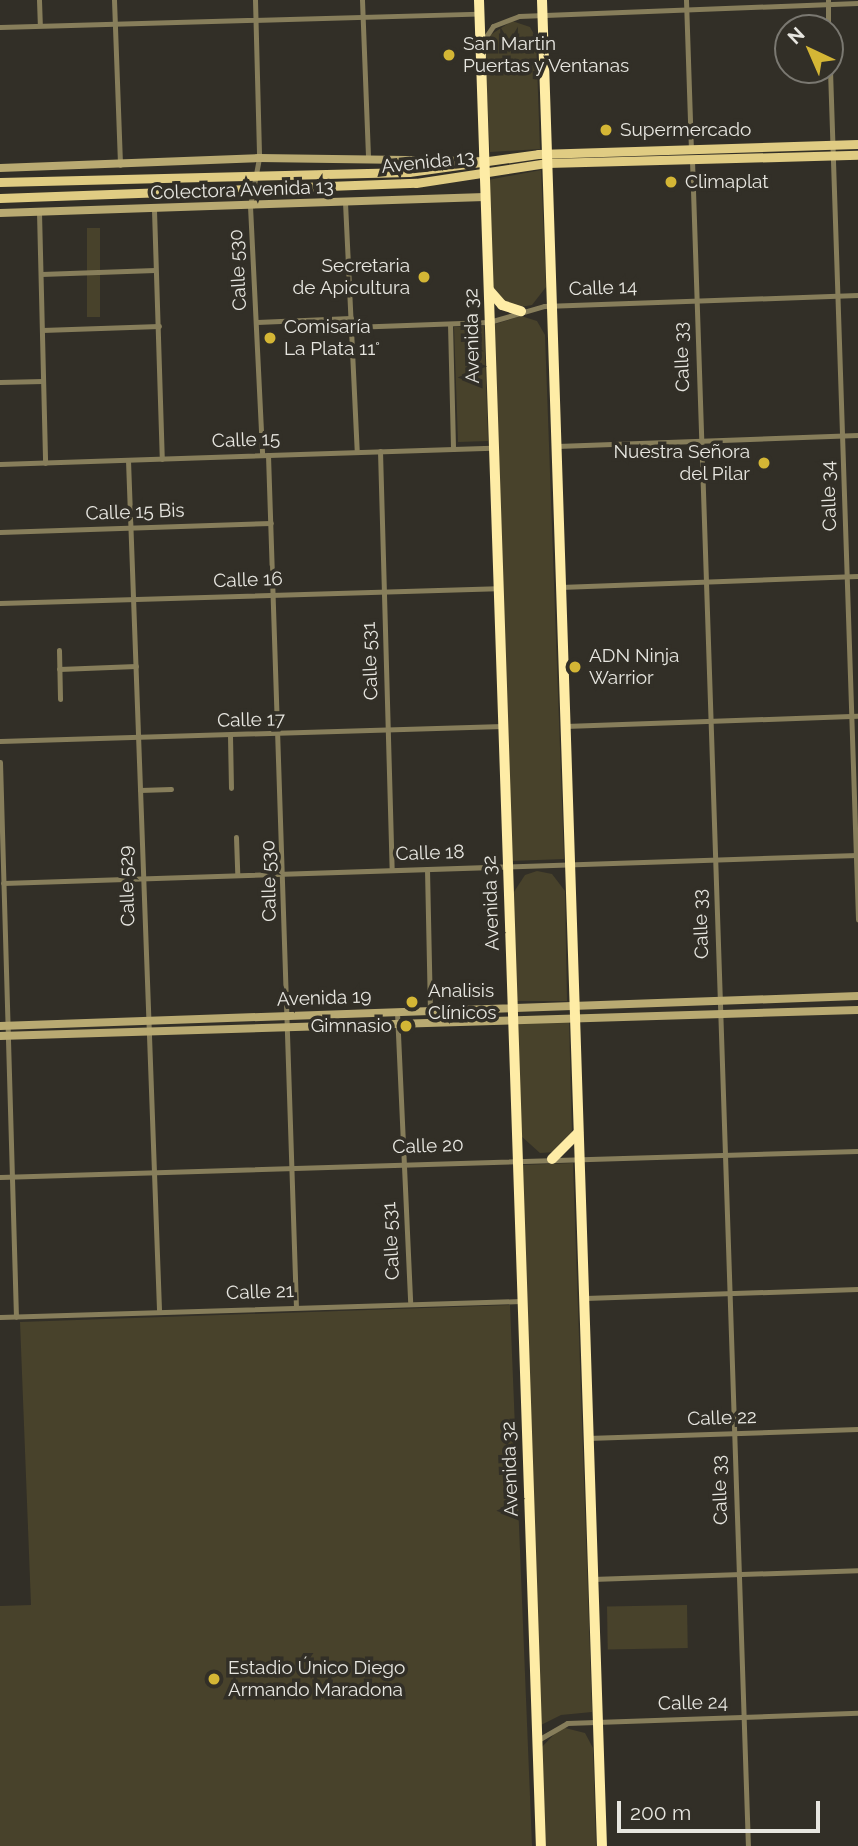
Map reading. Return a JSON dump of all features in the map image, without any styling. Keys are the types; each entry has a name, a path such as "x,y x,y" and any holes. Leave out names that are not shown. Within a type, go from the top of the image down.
{"highway":[{"name":"Avenida 32","path":"479,0 541,1846"},
{"path":"542,0 602,1846"},
{"path":"489,290 502,305 521,311"},
{"path":"552,1159 578,1132"}],"main road":[{"name":"Avenida 13","path":"692,155 858,144"},
{"name":"Avenida 13","path":"0,183 409,172 484,161 547,158 858,155"},
{"name":"Colectora Avenida 13","path":"0,168 259,158 484,161"},
{"name":"Avenida 13","path":"0,198 253,192 484,174 547,158"},
{"name":"Colectora Avenida 13","path":"0,213 485,197"},
{"name":"Avenida 19","path":"3,1035 513,1020 574,1012 720,1001 858,996"},
{"name":"Avenida 19","path":"3,1026 512,1008 720,1015 858,1010"}],"street":[{"path":"39,0 40,26"},
{"path":"114,0 120,165"},
{"name":"Calle 530","path":"255,0 259,158 250,206 271,523 285,874 286,1026 296,1306"},
{"path":"362,0 368,158"},
{"name":"Calle 33","path":"686,0 748,1846"},
{"path":"481,51 487,32 500,21 542,14 858,3"},
{"path":"0,27 479,13"},
{"name":"Calle 34","path":"830,84 847,576 855,716 858,920"},
{"path":"345,202 357,452"},
{"path":"154,210 162,459"},
{"path":"39,212 45,463"},
{"path":"41,274 155,270"},
{"name":"Calle 14","path":"351,327 489,321 521,311 552,306 858,295"},
{"path":"257,322 351,318"},
{"path":"450,324 453,449"},
{"path":"42,330 159,326"},
{"path":"0,382 43,381"},
{"path":"556,446 858,435"},
{"name":"Calle 15","path":"0,464 492,448"},
{"name":"Calle 531","path":"380,451 392,870"},
{"name":"Calle 529","path":"128,460 159,1311"},
{"name":"Calle 15 Bis","path":"0,532 271,523"},
{"path":"561,587 858,576"},
{"name":"Calle 16","path":"0,603 497,588"},
{"path":"59,650 60,699"},
{"path":"59,669 136,666"},
{"path":"565,726 855,716"},
{"name":"Calle 17","path":"0,741 278,736 503,726"},
{"path":"230,736 231,788"},
{"path":"0,762 3,1035 11,1132 16,1317"},
{"path":"139,790 171,789"},
{"path":"236,837 237,875"},
{"name":"Calle 18","path":"3,883 857,855"},
{"path":"427,869 430,1010"},
{"name":"Calle 531","path":"397,1012 410,1302"},
{"path":"0,1133 11,1132"},
{"name":"Calle 20","path":"0,1177 858,1151"},
{"path":"583,1298 858,1289"},
{"name":"Calle 21","path":"0,1317 410,1302 521,1301"},
{"name":"Calle 22","path":"587,1438 858,1429"},
{"path":"592,1579 858,1570"},
{"name":"Calle 24","path":"536,1743 555,1726 597,1721 858,1713"}],"shaded area":[{"path":"512,21 530,27 536,38 540,149 490,152 484,39"},
{"path":"541,170 546,287 532,305 514,308 500,302 493,290 488,180"},
{"path":"87,228 100,228 100,317 87,317"},
{"path":"521,316 537,321 545,335 564,859 511,861 492,325"},
{"path":"484,326 488,441 458,442 454,327"},
{"path":"537,871 552,874 565,891 567,1001 516,1001 512,895 525,875"},
{"path":"569,1021 572,1134 555,1152 540,1153 520,1135 517,1023"},
{"path":"573,1163 592,1712 561,1715 541,1725 521,1165"},
{"path":"510,1305 532,1846 0,1846 0,1606 31,1605 20,1322"},
{"path":"687,1605 688,1648 608,1649 607,1606"},
{"path":"561,1727 585,1733 593,1748 596,1846 543,1846 540,1749"}],"place":[{"name":"San Martin Puertas y Ventanas","path":"449,55"},
{"name":"Supermercado","path":"606,130"},
{"name":"Climaplat","path":"671,182"},
{"name":"Secretaria de Apicultura","path":"424,277"},
{"name":"Comisaría La Plata 11°","path":"270,338"},
{"name":"Nuestra Señora del Pilar","path":"764,463"},
{"name":"ADN Ninja Warrior","path":"575,667"},
{"name":"Analisis Clínicos","path":"412,1002"},
{"name":"Gimnasio","path":"406,1026"},
{"name":"Estadio Único Diego Armando Maradona","path":"214,1679"}]}
